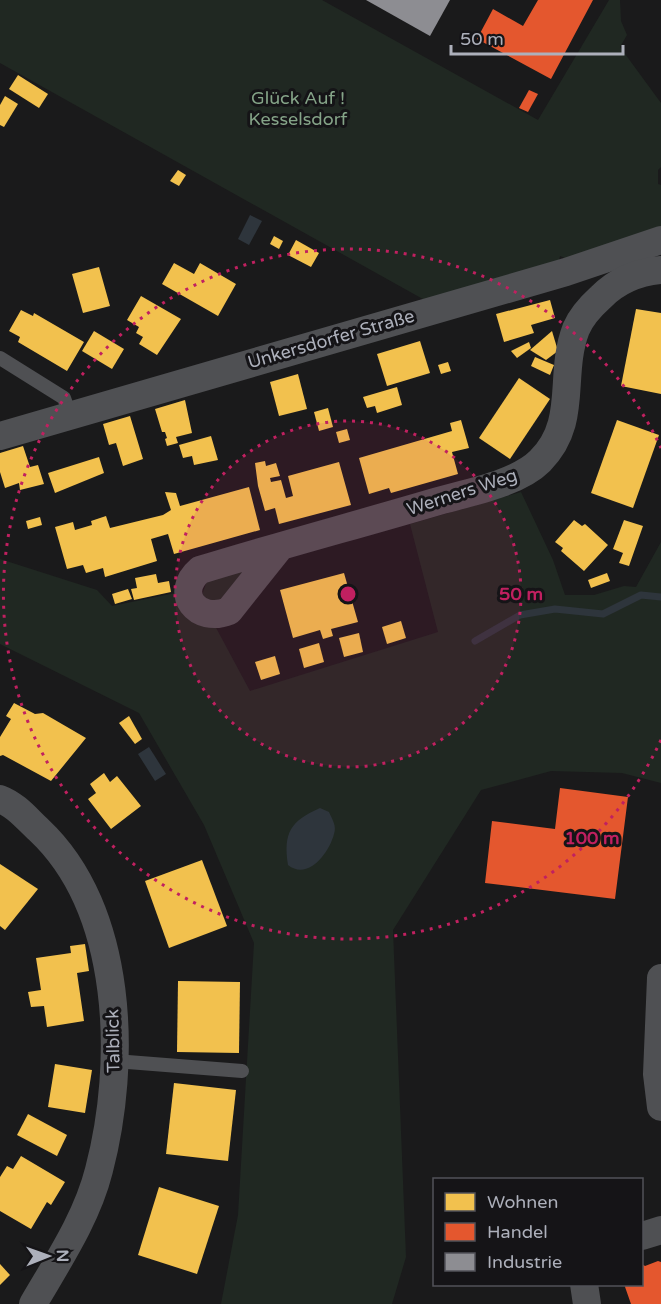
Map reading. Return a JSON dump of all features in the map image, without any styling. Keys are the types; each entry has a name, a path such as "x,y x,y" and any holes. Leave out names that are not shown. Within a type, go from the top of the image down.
{"street":[{"name":"Unkersdorfer Straße","path":"0,436 505,290 661,240"},
{"name":"Werners Weg","path":"280,547 507,480 530,470 555,443 562,427 567,408 571,348 576,327 585,313 616,284 633,275 661,270"},
{"name":"Talblick","path":"0,799 10,803 53,843 86,892 95,915 111,988 115,1061 99,1170 69,1242 33,1304"},
{"path":"661,978 657,1074 661,1107"},
{"path":"643,1236 661,1230"},
{"path":"584,1286 587,1304"}],"lane":[{"path":"0,358 64,398 70,415"},
{"path":"115,1061 242,1071"}],"green space":[{"name":"Glück Auf ! Kesselsdorf","path":"0,0 322,0 538,120 609,0 620,0 621,21 627,35 620,47 661,103 661,167 658,170 658,184 661,185 661,234 567,259 560,256 557,268 430,303 0,63"},
{"path":"521,492 553,560 565,595 594,595 624,586 636,587 661,542 661,783 622,773 551,771 481,790 393,930 406,1257 392,1304 221,1304 238,1215 254,943 204,825 139,713 0,644 0,559 97,590 112,606 180,592 214,624 250,691 438,632 410,524"},
{"path":"245,570 225,601 212,604 202,595 207,581"}],"shaded area":[{"path":"250,215 262,221 249,245 238,239"},
{"path":"149,747 166,774 155,781 138,754"},
{"path":"320,808 329,812 335,828 328,849 317,863 303,870 296,869 288,865 288,836 296,823"}],"building: Wohnen":[{"path":"18,75 48,94 39,108 9,89"},
{"path":"5,96 18,104 4,127 0,125 0,105"},
{"path":"178,170 186,175 179,186 170,181"},
{"path":"274,236 283,241 279,249 270,244"},
{"path":"296,240 319,253 311,267 288,255"},
{"path":"174,263 194,274 200,263 236,284 218,316 162,284"},
{"path":"99,267 110,306 83,313 72,274"},
{"path":"141,296 181,319 157,355 139,344 143,337 136,333 139,327 127,320"},
{"path":"550,300 555,318 531,325 534,333 504,342 496,314"},
{"path":"636,309 661,313 661,394 621,386"},
{"path":"21,310 33,316 34,313 84,342 67,371 18,342 20,337 9,331"},
{"path":"94,331 124,349 112,369 82,351"},
{"path":"552,331 558,351 546,360 530,350"},
{"path":"420,341 430,373 387,386 377,354"},
{"path":"529,342 531,348 517,358 511,351"},
{"path":"535,357 554,365 550,375 531,366"},
{"path":"448,362 451,371 441,374 438,365"},
{"path":"298,374 307,409 279,416 270,382"},
{"path":"519,378 550,399 510,459 479,438"},
{"path":"397,387 402,405 377,413 375,406 367,408 363,397"},
{"path":"185,400 192,433 176,437 178,443 167,446 165,439 167,438 165,432 162,432 155,409"},
{"path":"328,408 333,427 319,431 314,412"},
{"path":"130,416 143,459 123,466 116,443 109,445 103,424"},
{"path":"461,420 469,448 452,452 458,474 391,493 389,488 369,494 359,458 452,431 450,423"},
{"path":"617,420 659,435 633,508 591,493"},
{"path":"347,429 350,440 339,443 336,432"},
{"path":"211,436 218,460 194,465 192,456 183,458 179,445"},
{"path":"23,446 30,467 38,465 44,484 20,490 19,483 5,488 0,472 0,453"},
{"path":"99,457 104,473 55,493 48,473"},
{"path":"265,461 266,466 276,463 280,476 270,478 271,482 281,480 286,498 293,496 288,476 339,462 351,505 279,524 275,508 265,511 258,486 255,463"},
{"path":"249,487 260,530 174,554 168,534 151,539 157,561 105,577 103,568 86,573 83,565 67,569 55,527 73,522 75,530 92,525 91,521 106,516 110,528 163,515 171,510 165,492 176,493 180,506"},
{"path":"40,517 42,525 28,529 26,521"},
{"path":"574,520 582,526 585,524 608,545 584,571 561,551 563,548 555,542"},
{"path":"624,520 643,526 629,566 619,563 623,553 613,549"},
{"path":"344,573 358,622 331,629 333,636 323,639 320,630 293,638 280,590"},
{"path":"607,573 610,581 591,588 588,580"},
{"path":"156,574 158,583 169,581 171,592 134,600 131,589 137,588 135,578"},
{"path":"128,589 132,599 115,604 112,594"},
{"path":"401,621 406,638 387,644 382,627"},
{"path":"359,633 363,652 344,657 339,638"},
{"path":"319,643 324,662 304,668 299,649"},
{"path":"275,656 280,674 261,680 255,662"},
{"path":"14,703 35,714 43,713 86,738 51,781 3,755 0,756 0,737 11,719 6,716"},
{"path":"129,716 142,739 135,744 119,723"},
{"path":"104,773 110,782 117,776 141,806 111,829 88,799 96,793 90,784"},
{"path":"202,860 227,926 169,948 145,881"},
{"path":"0,864 38,889 5,930 0,926"},
{"path":"85,944 89,971 77,973 84,1021 47,1027 44,1006 31,1007 28,992 41,990 36,958 71,953 70,946"},
{"path":"178,981 240,982 239,1053 177,1052"},
{"path":"55,1064 92,1070 85,1113 48,1107"},
{"path":"174,1083 236,1090 228,1161 166,1154"},
{"path":"28,1114 67,1135 57,1156 17,1135"},
{"path":"21,1156 65,1182 51,1205 47,1202 31,1229 0,1211 0,1177 7,1166 13,1169"},
{"path":"159,1187 219,1206 197,1274 138,1255"},
{"path":"0,1264 10,1275 0,1285"}],"building: Handel":[{"path":"538,0 593,0 551,79 477,39 493,9 523,26"},
{"path":"529,90 538,94 528,112 519,108"},
{"path":"560,788 628,797 615,899 485,883 492,821 555,829"},
{"path":"661,1262 661,1304 631,1304 625,1286 643,1286 643,1265"}],"building: Industrie":[{"path":"366,0 450,0 430,36"}],"waterway":[{"path":"475,641 520,615 555,609 603,614 641,595 661,597"}]}
